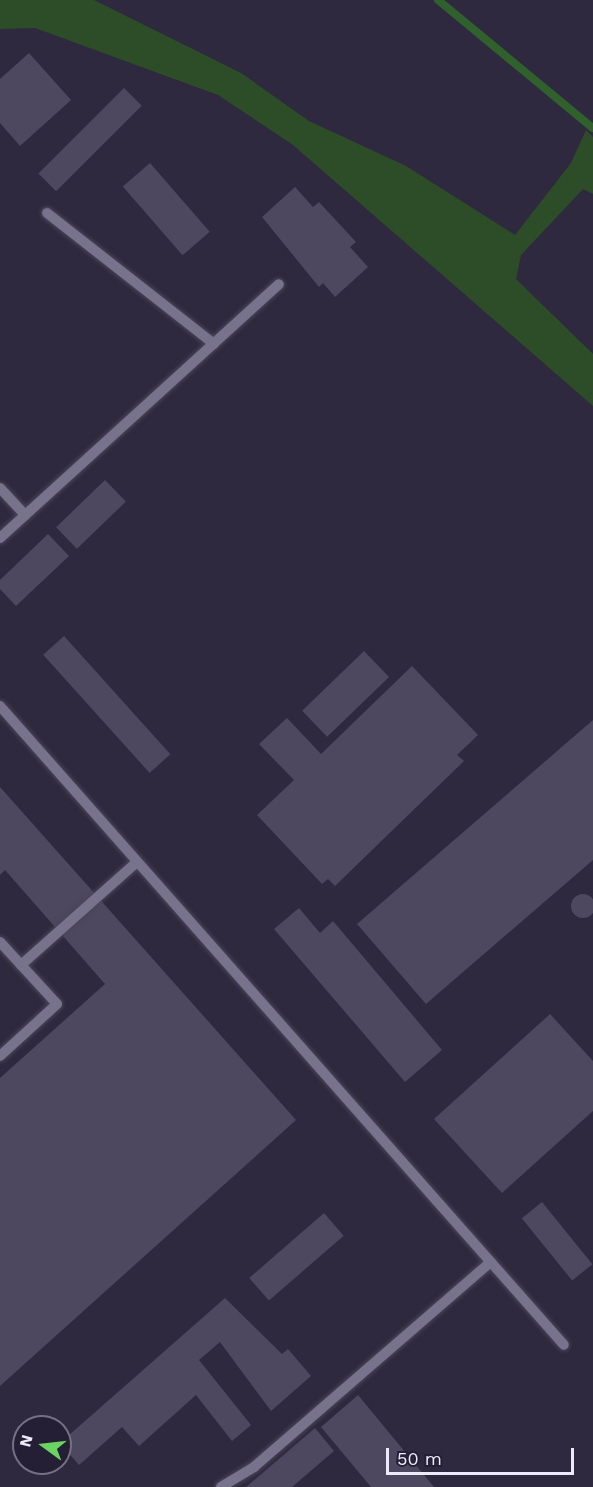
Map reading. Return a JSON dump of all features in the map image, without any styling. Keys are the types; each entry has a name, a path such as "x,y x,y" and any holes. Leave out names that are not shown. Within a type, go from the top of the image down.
{"lane":[{"path":"47,213 214,344"},
{"path":"0,538 279,284"},
{"path":"0,488 25,515"},
{"path":"0,706 564,1345"},
{"path":"21,965 137,862"},
{"path":"0,942 57,1004 0,1056"},
{"path":"221,1487 254,1467 491,1262"}],"green space":[{"path":"0,0 94,0 241,73 309,121 406,166 515,235 571,163 586,130 593,137 593,194 583,189 521,255 516,279 593,354 593,406 293,145 218,95 35,28 0,29"}],"building":[{"path":"29,53 71,100 20,146 0,123 0,79"},
{"path":"124,88 142,106 56,191 38,174"},
{"path":"150,163 210,232 183,255 123,187"},
{"path":"295,187 313,207 319,202 356,242 350,247 368,267 335,297 323,283 319,287 262,217"},
{"path":"105,480 126,502 77,549 56,527"},
{"path":"48,534 69,556 16,606 0,589 0,580"},
{"path":"64,636 170,754 150,773 43,655"},
{"path":"364,651 389,677 327,737 302,711"},
{"path":"412,666 478,735 457,755 464,761 335,886 328,879 322,884 257,815 294,780 259,744 287,718 321,754"},
{"path":"593,720 593,860 426,1004 357,924"},
{"path":"0,787 296,1120 0,1386 0,1078 105,984 5,870 0,875"},
{"path":"583,894 588,895 594,901 594,911 588,917 583,918 578,917 572,911 571,906 572,901 578,895"},
{"path":"299,908 320,933 333,921 442,1050 405,1082 274,929"},
{"path":"550,1014 593,1061 593,1111 502,1193 434,1119"},
{"path":"542,1202 592,1264 572,1281 522,1218"},
{"path":"324,1213 344,1236 269,1301 249,1278"},
{"path":"225,1298 282,1354 288,1349 311,1376 271,1411 220,1342 199,1360 251,1425 232,1441 196,1395 139,1446 122,1427 79,1465 72,1457 72,1432"},
{"path":"358,1395 434,1487 371,1487 321,1427"},
{"path":"315,1428 334,1451 292,1487 246,1487"}],"waterway":[{"path":"438,0 593,128"}]}
